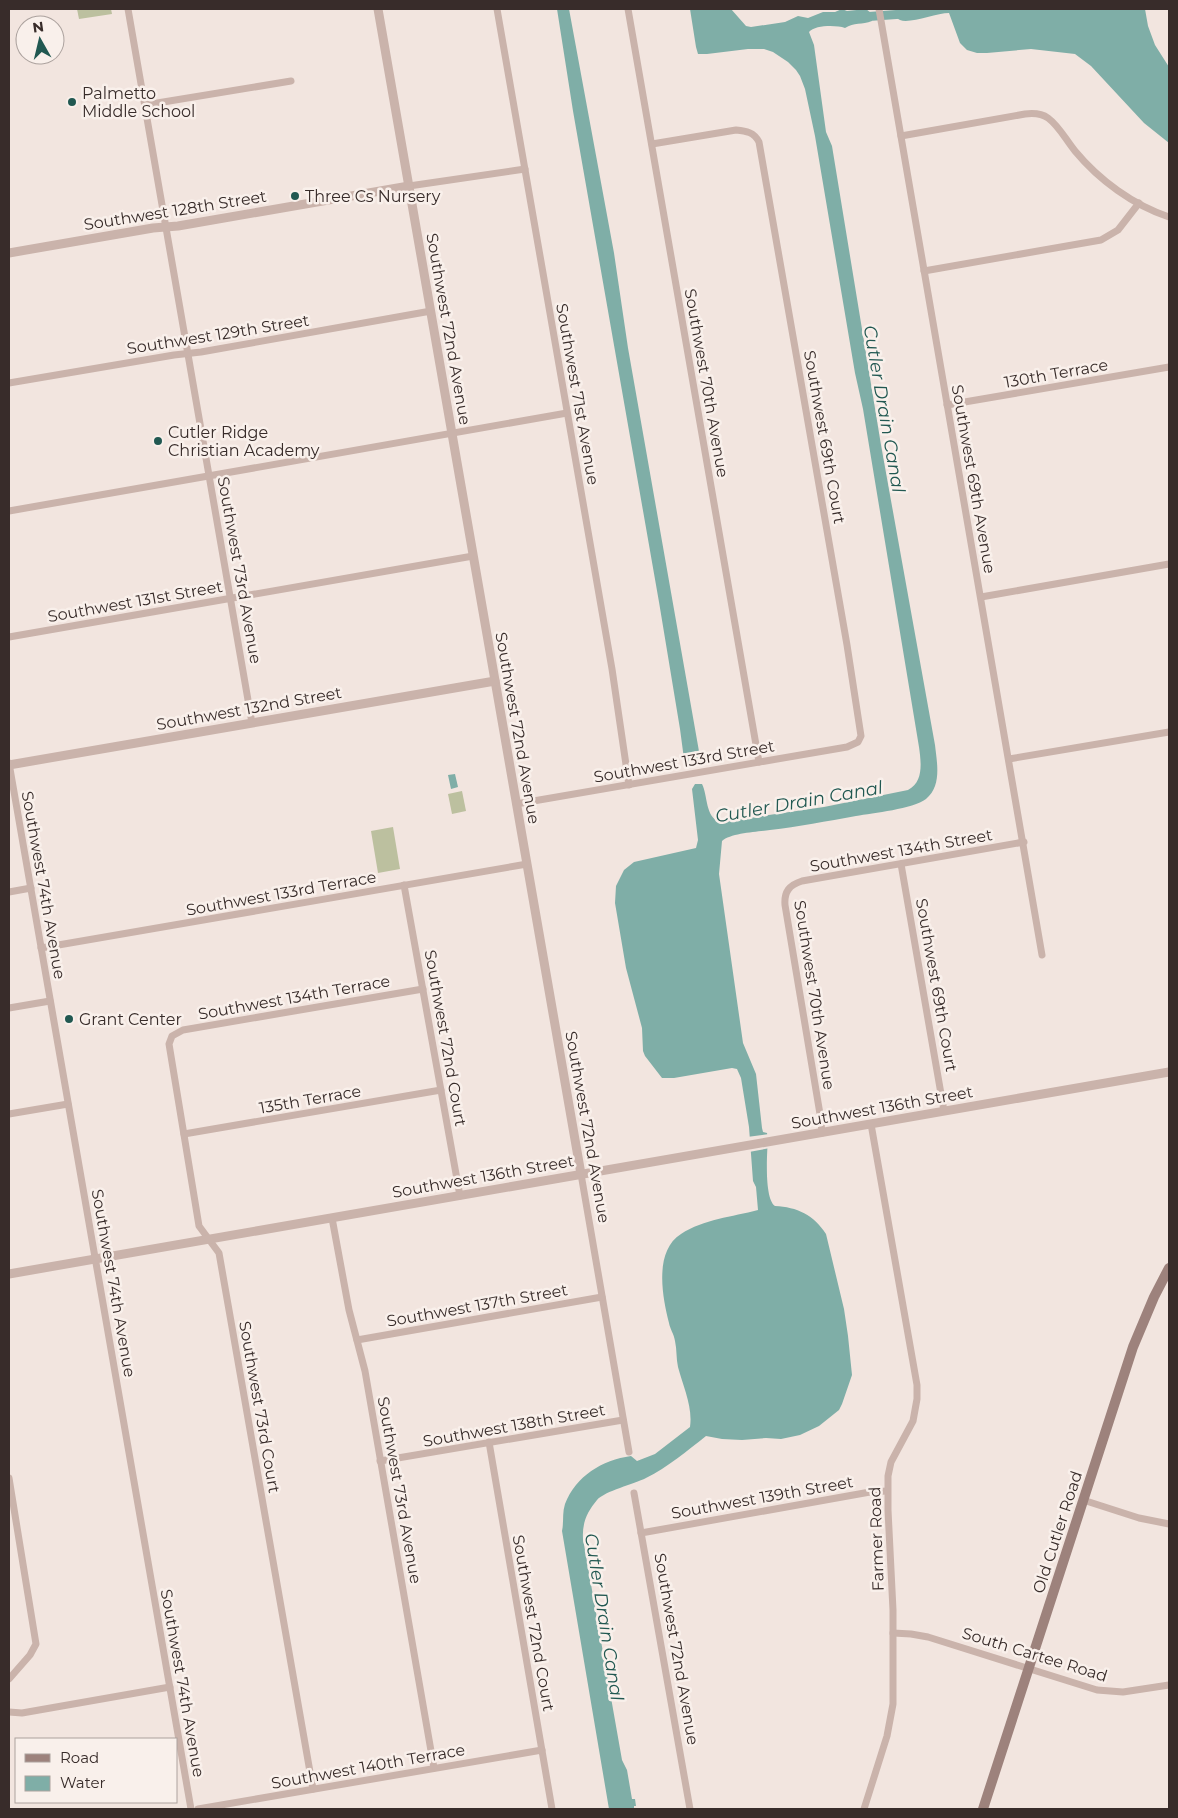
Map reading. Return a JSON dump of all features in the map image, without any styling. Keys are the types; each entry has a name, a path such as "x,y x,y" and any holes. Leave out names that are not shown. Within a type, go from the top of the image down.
{"main road":[{"name":"Old Cutler Road","path":"983,1809 1139,1331 1169,1268"}],"street":[{"name":"Southwest 73rd Avenue","path":"128,9 252,723"},
{"name":"Southwest 72nd Avenue","path":"378,9 630,1452"},
{"name":"Southwest 71st Avenue","path":"497,9 612,668 629,785"},
{"name":"Southwest 70th Avenue","path":"628,9 759,762"},
{"name":"Southwest 69th Avenue","path":"879,9 1042,955"},
{"path":"145,105 291,81"},
{"path":"901,136 1025,114 1042,115 1055,124 1074,150 1096,173 1139,203 1169,217"},
{"name":"Southwest 69th Court","path":"652,144 729,130 743,131 754,135 760,147 861,726 861,736 856,744"},
{"name":"Southwest 128th Street","path":"9,253 409,186 525,169"},
{"path":"924,271 1101,240 1118,230 1139,203"},
{"name":"Southwest 129th Street","path":"9,383 431,311"},
{"name":"130th Terrace","path":"947,405 1169,367"},
{"path":"9,510 568,413"},
{"name":"Southwest 131st Street","path":"9,637 474,556"},
{"path":"981,597 1169,564"},
{"name":"Southwest 132nd Street","path":"9,764 495,680"},
{"path":"1009,759 1169,732"},
{"name":"Southwest 133rd Street","path":"516,804 856,744"},
{"name":"Southwest 74th Avenue","path":"9,764 191,1809"},
{"name":"Southwest 134th Street","path":"787,891 793,885 802,881 1024,842"},
{"name":"Southwest 133rd Terrace","path":"41,948 527,864"},
{"name":"Southwest 69th Court","path":"901,864 944,1111"},
{"name":"Southwest 72nd Court","path":"404,885 460,1196"},
{"path":"9,892 31,888"},
{"name":"Southwest 70th Avenue","path":"787,891 784,905 822,1132"},
{"name":"Southwest 134th Terrace","path":"172,1036 179,1031 188,1029 423,989"},
{"path":"9,1008 50,1001"},
{"name":"Southwest 73rd Court","path":"172,1036 169,1049 198,1226 220,1253 313,1789"},
{"name":"Southwest 136th Street","path":"9,1274 1169,1072"},
{"name":"135th Terrace","path":"184,1134 441,1090"},
{"path":"9,1114 68,1104"},
{"name":"Farmer Road","path":"864,1809 892,1716 894,1691 888,1476 891,1462 913,1421 917,1392 871,1124"},
{"name":"Southwest 73rd Avenue","path":"332,1218 349,1310 365,1371 434,1768"},
{"name":"Southwest 137th Street","path":"357,1340 602,1297"},
{"name":"Southwest 138th Street","path":"380,1461 623,1420"},
{"name":"Southwest 72nd Court","path":"489,1442 552,1809"},
{"path":"9,1478 36,1644 30,1655 9,1679"},
{"name":"Southwest 139th Street","path":"641,1533 870,1492 887,1491"},
{"name":"Southwest 72nd Avenue","path":"634,1493 690,1809"},
{"path":"1083,1500 1139,1518 1169,1524"},
{"name":"South Cartee Road","path":"893,1633 928,1637 1088,1688 1124,1692 1169,1685"},
{"path":"9,1712 22,1713 170,1686"},
{"name":"Southwest 140th Terrace","path":"198,1809 542,1750"}],"green space":[{"path":"77,9 111,9 112,14 79,19"},
{"path":"462,791 466,811 452,814 448,794"},
{"path":"393,827 400,869 378,873 371,831"}],"water":[{"path":"557,9 569,9 614,253 628,348 700,757 699,763 690,765 684,759 659,602 573,111"},
{"path":"690,9 731,9 746,26 751,27 785,22 798,16 808,18 823,12 835,12 842,9 847,11 866,9 871,13 872,21 845,28 836,26 821,27 809,32 814,45 826,132 832,146 881,445 935,745 937,774 931,794 926,799 912,805 802,826 744,833 731,836 722,841 719,874 743,1043 756,1074 762,1128 763,1132 767,1133 768,1139 767,1175 769,1194 775,1206 791,1208 804,1213 816,1222 826,1234 844,1309 852,1375 839,1410 819,1426 800,1435 781,1439 742,1440 706,1436 654,1474 613,1491 601,1497 593,1504 584,1523 583,1539 622,1760 627,1770 632,1799 635,1799 636,1806 634,1806 634,1809 609,1809 562,1531 564,1507 576,1485 591,1471 620,1458 631,1456 637,1461 655,1454 690,1427 689,1404 678,1367 674,1338 664,1300 663,1263 672,1242 681,1234 699,1225 758,1210 756,1187 753,1181 749,1127 741,1078 737,1069 732,1068 674,1078 662,1078 645,1056 642,1028 626,968 615,903 616,886 624,870 634,862 696,848 698,840 692,789 695,784 702,784 709,811 720,822 824,807 908,790 917,782 921,765 863,409 805,89 800,76 788,62 773,52 764,49 698,54"},
{"path":"898,9 1145,9 1148,26 1155,45 1169,67 1169,143 1144,123 1091,66 1075,54 1031,49 977,53 967,50 960,43 949,13 904,21 896,17 895,13"},
{"path":"455,774 458,787 451,789 448,775"}],"pier":[{"path":"769,1134 770,1148 749,1152 747,1137"}],"waterway":[{"path":"862,17 903,14 926,9"}],"place":[{"name":"Palmetto Middle School","path":"72,102"},
{"name":"Three Cs Nursery","path":"295,196"},
{"name":"Cutler Ridge Christian Academy","path":"158,441"},
{"name":"Grant Center","path":"69,1019"}],"water label":[{"name":"Cutler Drain Canal","path":"884,409"},
{"name":"Cutler Drain Canal","path":"799,802"},
{"name":"Cutler Drain Canal","path":"604,1617"}]}
